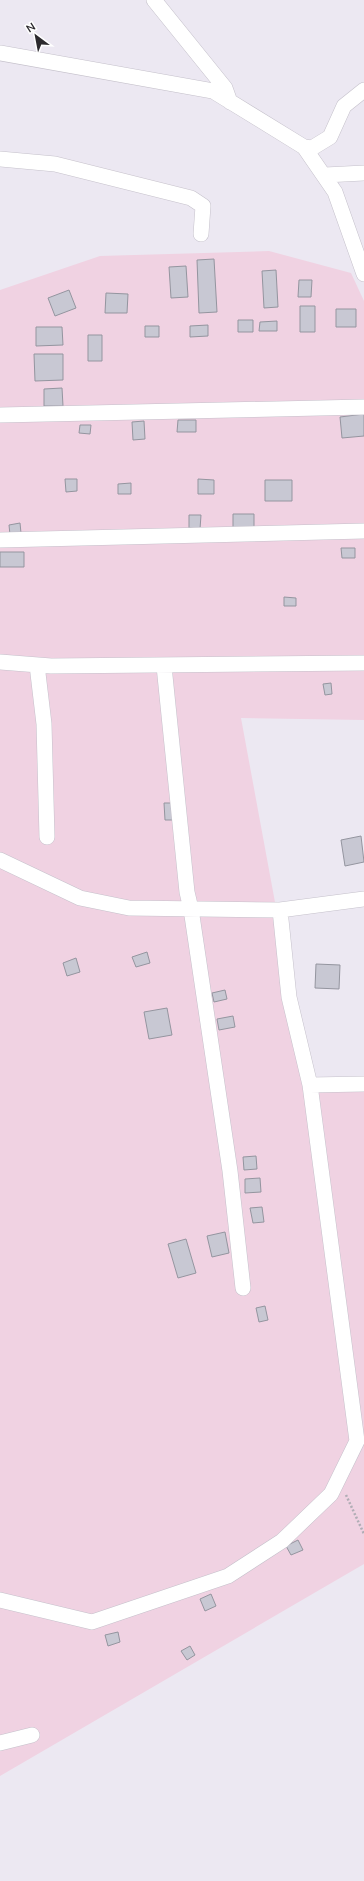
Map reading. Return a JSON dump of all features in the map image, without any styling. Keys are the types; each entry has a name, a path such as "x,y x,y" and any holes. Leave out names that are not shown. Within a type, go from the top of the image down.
{"street":[{"path":"154,0 226,88 230,102"},
{"path":"0,53 213,91 304,147 325,175 335,192 364,274"},
{"path":"304,147 312,148 330,136 344,106 364,90"},
{"path":"0,159 54,164 191,198 203,206 201,234"},
{"path":"325,175 364,172"},
{"path":"0,414 364,407"},
{"path":"0,540 364,531"},
{"path":"0,662 51,666 364,664"},
{"path":"37,665 44,724 47,838"},
{"path":"164,666 187,892 191,909 230,1171 243,1288"},
{"path":"0,860 80,898 129,908 280,910 364,899"},
{"path":"0,1600 92,1622 228,1576 282,1541 332,1494 357,1441 310,1085 289,997 280,910"},
{"path":"310,1085 364,1084"},
{"path":"0,1742 32,1735"}],"path":[{"path":"339,1480 364,1534"}],"shaded area":[{"path":"269,251 351,273 364,301 364,720 241,718 308,1081 364,1090 364,1564 0,1776 0,290 100,256"}],"building":[{"path":"214,259 217,312 199,313 197,260"},
{"path":"186,266 188,297 171,298 169,267"},
{"path":"276,270 278,307 264,308 262,271"},
{"path":"299,280 312,280 311,297 298,297"},
{"path":"69,290 76,308 55,316 48,298"},
{"path":"106,293 128,294 127,313 105,313"},
{"path":"300,306 315,306 315,332 300,332"},
{"path":"336,309 356,309 356,327 336,327"},
{"path":"238,320 253,320 253,332 238,332"},
{"path":"277,321 277,331 259,331 260,322"},
{"path":"208,325 208,336 190,337 190,326"},
{"path":"145,326 159,326 159,337 145,337"},
{"path":"36,327 62,327 63,345 36,346"},
{"path":"88,335 102,335 102,361 88,361"},
{"path":"34,354 63,354 63,380 35,381"},
{"path":"62,388 63,406 44,406 44,389"},
{"path":"364,414 364,436 342,438 340,417"},
{"path":"178,420 196,420 196,432 177,432"},
{"path":"144,421 145,439 133,440 132,422"},
{"path":"80,425 91,425 90,434 79,433"},
{"path":"65,479 77,479 77,491 66,492"},
{"path":"198,479 214,480 214,494 198,494"},
{"path":"265,480 292,480 292,501 265,501"},
{"path":"131,483 131,494 118,494 118,484"},
{"path":"233,514 254,514 254,529 233,530"},
{"path":"189,515 201,515 200,529 189,528"},
{"path":"20,523 21,533 10,535 9,525"},
{"path":"341,548 355,548 355,558 342,558"},
{"path":"0,552 24,552 24,567 0,567"},
{"path":"284,597 296,598 296,606 284,606"},
{"path":"331,683 332,694 325,695 323,684"},
{"path":"164,803 174,803 175,820 165,820"},
{"path":"361,836 364,862 345,866 341,840"},
{"path":"147,952 150,963 136,967 132,957"},
{"path":"76,958 80,972 67,976 63,963"},
{"path":"316,964 340,965 339,989 315,988"},
{"path":"225,990 227,999 214,1002 212,993"},
{"path":"167,1008 172,1035 149,1039 144,1012"},
{"path":"233,1016 235,1027 219,1030 217,1019"},
{"path":"256,1156 257,1169 244,1170 243,1157"},
{"path":"260,1178 261,1192 245,1193 245,1179"},
{"path":"262,1207 264,1222 253,1223 250,1208"},
{"path":"225,1232 229,1253 212,1257 207,1236"},
{"path":"186,1239 196,1273 178,1278 168,1244"},
{"path":"265,1306 268,1320 259,1322 256,1308"},
{"path":"298,1540 303,1550 291,1555 286,1546"},
{"path":"211,1594 216,1606 205,1611 200,1599"},
{"path":"118,1632 120,1642 108,1646 105,1635"},
{"path":"190,1646 195,1655 187,1660 181,1651"}]}
